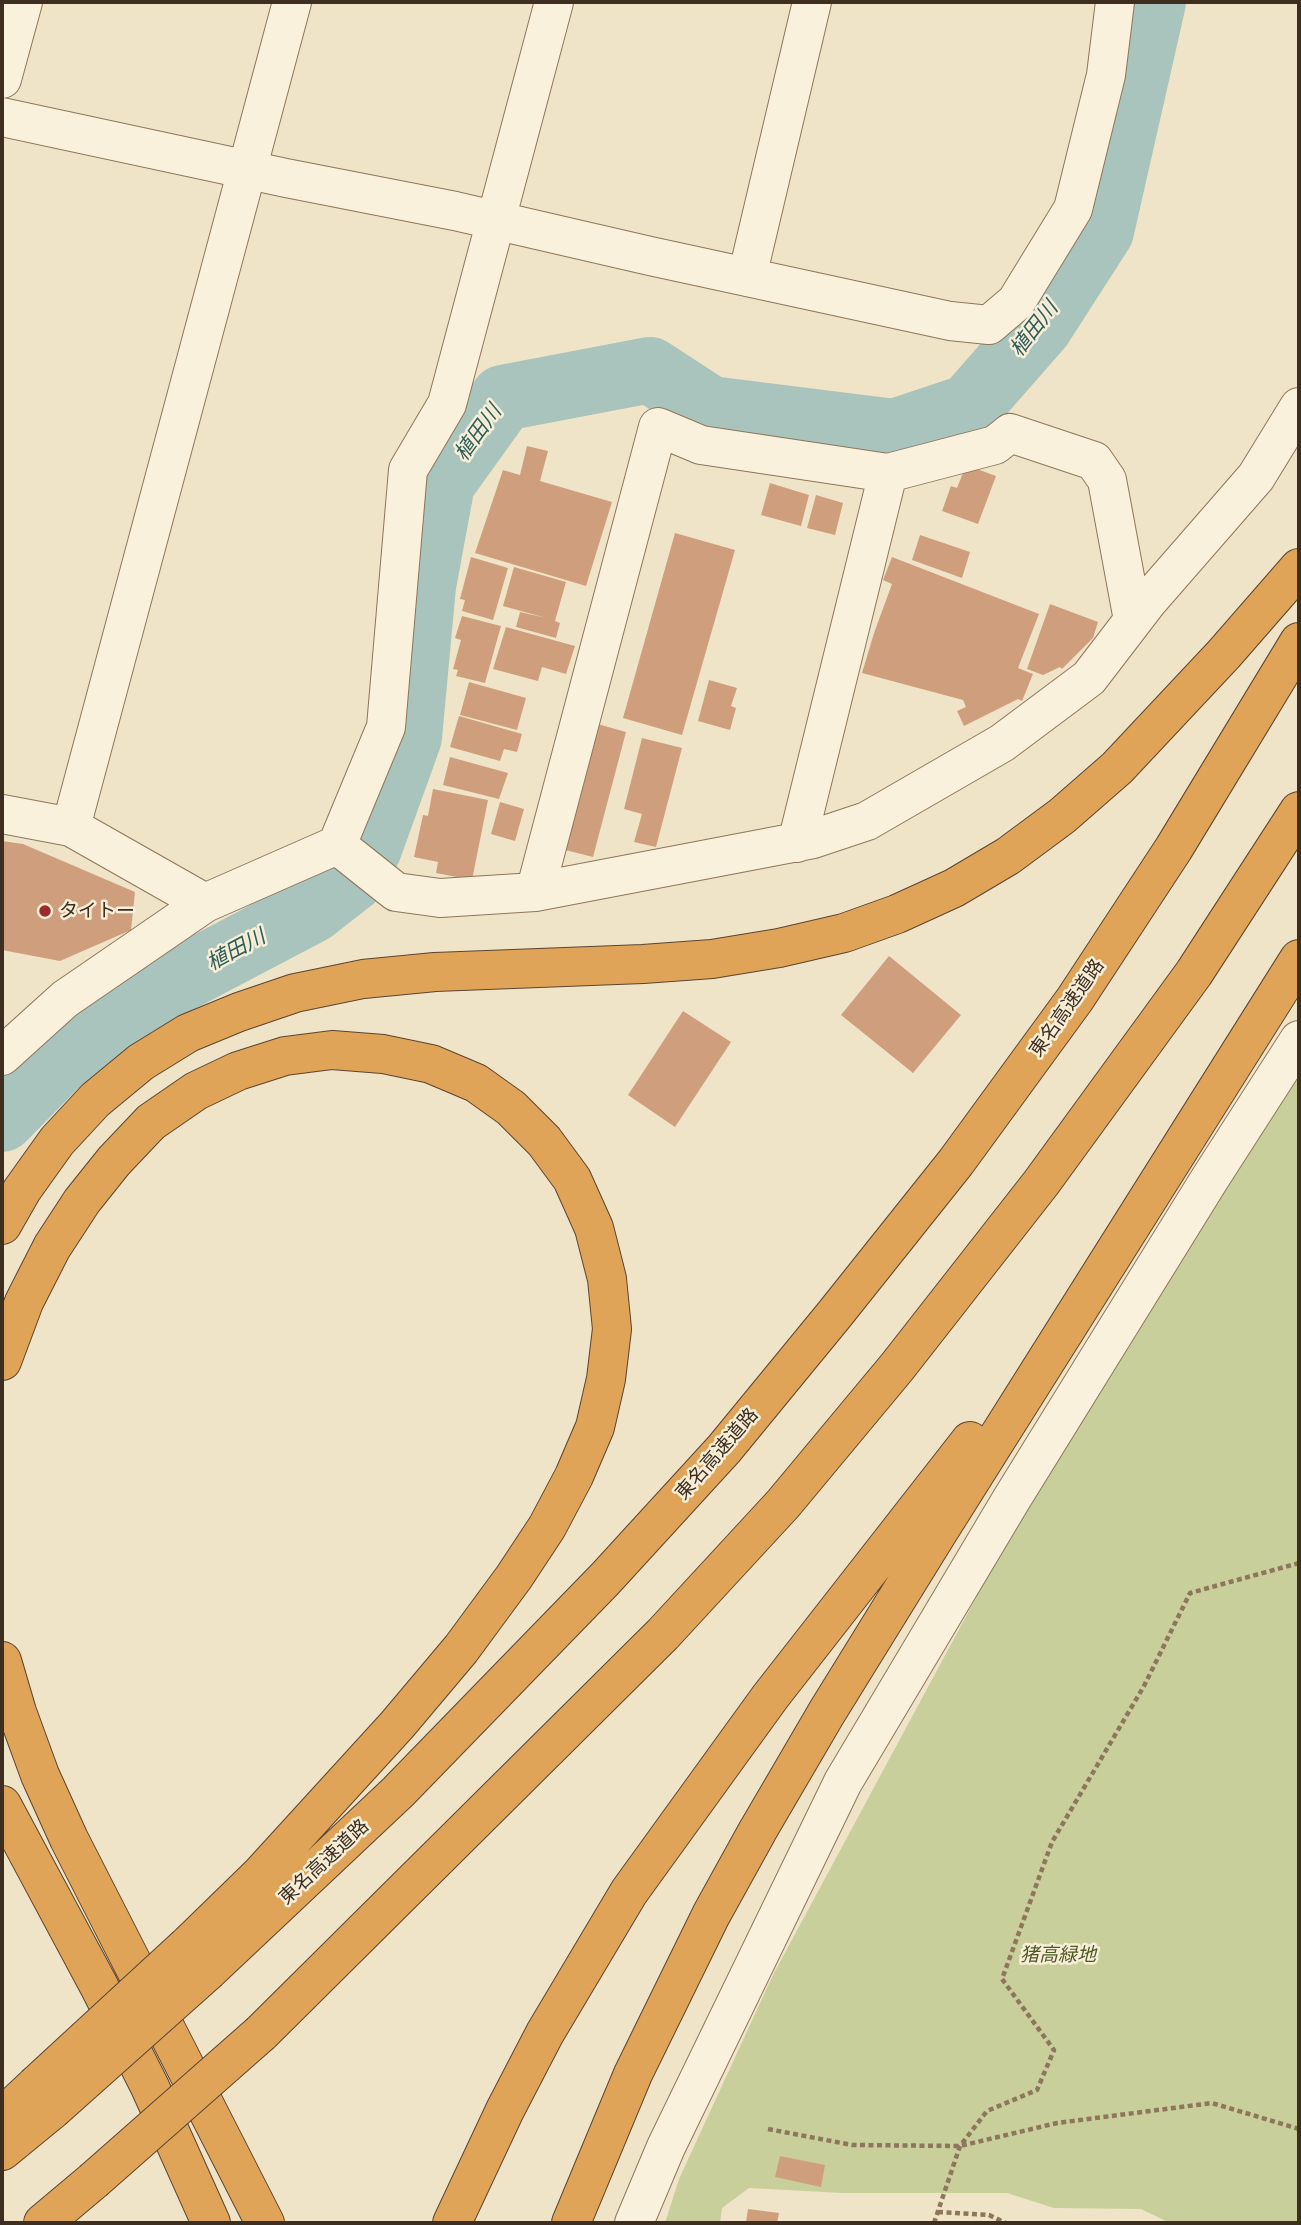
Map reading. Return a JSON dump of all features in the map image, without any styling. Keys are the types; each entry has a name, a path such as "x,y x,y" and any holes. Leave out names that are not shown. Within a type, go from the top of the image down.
{"highway":[{"path":"2,1225 22,1190 57,1142 95,1100 141,1062 188,1033 239,1012 295,993 363,979 435,972 685,961 779,948 844,933 897,914 954,888 1030,840 1117,768 1224,654 1299,568"},
{"name":"東名高速道路","path":"2,2151 43,2098 198,1958 398,1792 605,1579 724,1449 956,1162 1075,999 1174,848 1299,642"},
{"path":"43,2223 261,2033 663,1634 783,1504 897,1367 1041,1183 1194,974 1299,811"},
{"path":"571,2223 633,2074 711,1915 827,1712 1299,958"},
{"path":"2,1361 24,1302 52,1247 82,1201 114,1161 151,1122 196,1091 238,1071 285,1056 332,1050 383,1054 431,1065 476,1083 511,1108 544,1141 572,1179 594,1228 607,1279 612,1329 606,1379 595,1427 574,1476 547,1527 461,1649 397,1725 261,1874 198,1958"},
{"path":"452,2223 545,2033 629,1892 770,1697 1100,1273"},
{"path":"2,1661 17,1713 40,1775 69,1839 265,2223"},
{"path":"2,1805 144,2076 211,2223"},
{"path":"2,2117 43,2098"}],"street":[{"path":"2,79 23,2"},
{"path":"71,827 292,2"},
{"path":"2,1056 65,999 205,903 342,849 386,727 408,470 447,404 554,2"},
{"path":"747,277 813,2"},
{"path":"2,117 496,220 950,321 989,325 1016,302 1073,209 1106,75 1115,2"},
{"path":"342,849 396,892 440,898 535,892 797,843 867,821 1002,743 1089,678 1133,620 1256,477 1299,407"},
{"path":"535,892 659,426 701,445 888,472 995,445 1010,433 1094,461 1107,480 1133,620"},
{"path":"797,843 888,472"},
{"path":"2,814 71,827 205,903"},
{"path":"634,2223 672,2135 843,1782 1011,1500 1299,1040"}],"path":[{"path":"934,2223 960,2146 987,2111 1037,2090 1054,2050 1002,1979 1052,1842 1144,1686 1190,1593 1299,1563"},
{"path":"768,2129 852,2145 960,2146 1058,2123 1212,2103 1299,2129"},
{"path":"938,2212 989,2215 1006,2223"}],"green space":[{"name":"猪高緑地","path":"1299,1064 1299,2223 1170,2223 1141,2209 1054,2208 1007,2193 842,2193 749,2188 722,2208 720,2223 665,2223 679,2179 773,1975 1041,1477"}],"building":[{"path":"527,446 548,451 540,481 612,502 586,586 475,553 503,470 520,475"},
{"path":"966,465 996,476 978,524 942,511 951,486 957,488"},
{"path":"770,483 809,495 801,526 761,515"},
{"path":"816,495 843,503 835,535 807,528"},
{"path":"675,533 735,550 682,735 623,718"},
{"path":"920,535 970,552 962,578 912,560"},
{"path":"471,557 508,568 493,620 462,611 465,600 460,599"},
{"path":"892,557 1039,614 1018,668 1033,674 1022,701 1018,699 964,726 957,711 966,707 963,700 862,673 892,584 883,580"},
{"path":"514,567 566,582 555,621 560,623 556,638 516,627 520,612 546,618 503,606"},
{"path":"1050,604 1098,622 1093,638 1062,669 1060,667 1043,675 1027,669"},
{"path":"462,616 501,626 485,683 456,676 458,670 453,669 461,640 455,638"},
{"path":"506,627 575,646 566,674 542,667 538,681 493,669"},
{"path":"709,680 737,688 731,706 736,708 730,730 698,721"},
{"path":"469,682 526,698 517,730 460,715"},
{"path":"459,716 522,734 517,752 504,749 500,761 450,747"},
{"path":"594,723 626,732 593,857 561,849"},
{"path":"642,738 682,748 656,847 634,842 642,814 624,809"},
{"path":"450,757 508,773 499,799 443,785"},
{"path":"433,789 488,800 472,880 436,873 438,862 414,857 423,815 428,816"},
{"path":"500,802 524,809 515,841 491,834"},
{"path":"2,841 23,844 135,892 131,930 60,961 2,950"},
{"path":"889,956 961,1015 913,1073 841,1015"},
{"path":"683,1011 731,1042 675,1127 628,1095"},
{"path":"780,2156 825,2165 821,2187 775,2177"},
{"path":"748,2209 779,2213 777,2223 746,2222"}],"waterway":[{"name":"植田川","path":"2,1119 57,1063 137,1002 312,910 353,878 369,848 409,737 423,586 442,483 503,398 650,370 710,409 894,432 969,407 1040,326 1101,231 1153,2"}],"place":[{"name":"タイトー","path":"45,911"}]}
